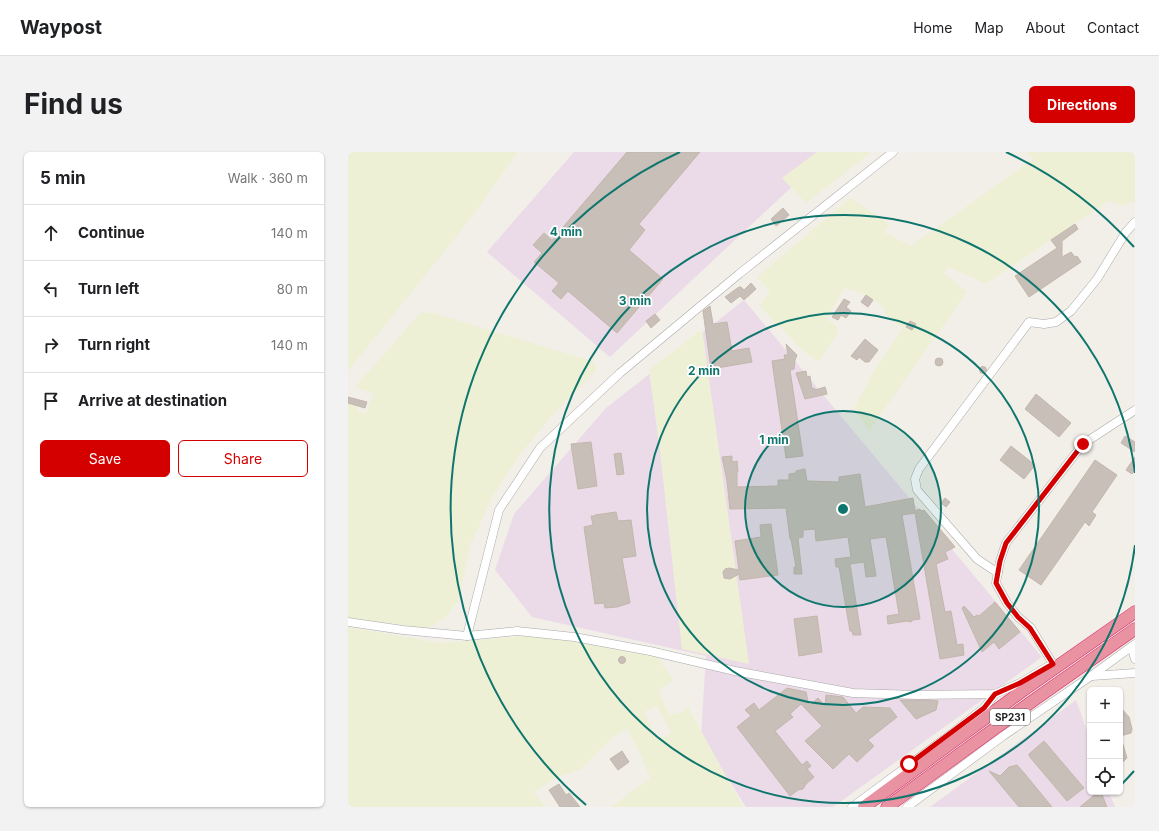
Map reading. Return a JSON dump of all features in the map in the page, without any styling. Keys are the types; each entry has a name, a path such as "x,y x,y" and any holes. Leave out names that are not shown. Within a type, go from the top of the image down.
{"highway":[{"name":"SP231","path":"864,807 930,758 1135,612"},
{"name":"SP231","path":"887,807 1034,700 1135,629"}],"street":[{"path":"467,636 499,510 540,448 620,373 738,274 893,152"},
{"path":"998,573 977,559 917,490 915,478 919,469 1029,322 1044,324 1056,322 1071,311 1096,279 1126,232 1135,222"},
{"path":"1053,664 1030,628 1018,617 1007,603 996,583 1000,561 1006,543 1083,444 1135,410"},
{"path":"348,622 403,630 467,636 517,631 574,637 650,651 735,672 853,693 917,695 995,694 1020,683 1104,634"},
{"name":"SP231","path":"907,807 1003,736 1135,644"},
{"path":"1135,648 1133,652 1135,659"},
{"path":"1091,676 1135,672"},
{"path":"852,807 955,731 984,708 995,694"}],"shaded area":[{"path":"574,152 829,152 610,357 487,252"},
{"path":"744,300 1042,657 833,807 746,807 701,736 706,656 532,617 495,570 514,514 606,408"},
{"path":"1076,700 1087,731 1087,795 1110,795 1115,807 930,807"}],"green space":[{"path":"348,152 518,152 462,230 348,371"},
{"path":"817,152 872,152 806,203 782,178"},
{"path":"1025,152 1135,152 1135,202 1121,205 1109,201 986,284 949,267 944,273 967,292 869,431 854,408 874,371 903,328 885,315 884,308 867,295 844,288 827,319 837,326 838,333 818,362 801,349 759,305 770,292 757,277 850,198 889,224 885,233 911,246 1033,159"},
{"path":"420,313 433,313 595,362 596,371 556,411 521,453 492,498 470,546 459,600 445,618 427,629 348,618 348,402 357,407 358,411 366,413 373,393 355,387"},
{"path":"702,329 749,664 682,649 660,451 649,370"},
{"path":"348,627 441,643 537,635 658,657 673,680 659,690 669,715 681,712 688,707 743,807 611,807 650,778 641,756 627,729 612,738 581,769 555,778 534,792 546,807 348,807","holes":["657,705 671,733 658,740 644,712"]}],"building":[{"path":"627,152 700,152 639,224 645,230 629,250 663,279 617,333 568,291 561,299 552,291 559,283 534,262 542,253 533,245 544,233 552,240"},
{"path":"783,208 789,215 776,226 771,219"},
{"path":"1075,224 1078,229 1062,241 1062,257 1071,252 1075,257 1077,256 1081,262 1029,297 1015,276 1057,248 1051,240"},
{"path":"751,283 756,289 744,300 740,296 731,303 725,297 739,287 744,290"},
{"path":"866,295 873,300 868,307 861,302"},
{"path":"844,299 850,302 846,307 851,311 846,318 841,315 838,320 832,317"},
{"path":"710,306 713,324 727,322 732,351 749,348 752,362 711,369 703,311"},
{"path":"655,314 660,320 651,328 646,321"},
{"path":"910,321 916,324 912,330 906,327"},
{"path":"865,339 878,350 869,362 865,362 859,357 857,360 851,356"},
{"path":"786,344 797,355 794,369 790,370 803,456 786,458 772,361 785,359 784,355 788,355"},
{"path":"939,358 942,359 942,365 939,366 936,365 935,362 936,359"},
{"path":"983,367 986,370 983,373 980,370"},
{"path":"806,371 807,377 810,376 812,389 814,388 815,390 825,387 827,394 805,399 796,373"},
{"path":"1036,394 1071,423 1059,437 1025,409"},
{"path":"348,397 367,402 365,408 348,403"},
{"path":"1125,436 1135,442 1135,452 1121,443"},
{"path":"591,442 597,486 578,489 571,444"},
{"path":"1011,446 1035,465 1024,479 1000,460"},
{"path":"621,453 624,474 617,475 614,454"},
{"path":"732,456 732,462 737,461 737,487 778,486 778,480 789,480 789,474 805,469 807,481 839,482 839,477 860,474 865,507 913,498 915,511 920,509 921,511 924,510 955,547 945,552 948,559 936,564 945,612 951,611 957,645 963,644 964,655 940,659 915,513 902,515 920,619 913,620 911,622 907,621 888,624 887,616 899,614 886,537 870,539 876,576 866,577 864,562 850,564 861,635 853,635 852,631 850,631 839,567 836,567 835,559 851,557 848,537 816,541 815,529 803,530 803,537 798,538 802,574 794,574 794,567 796,567 790,539 786,508 730,509 727,481 722,457"},
{"path":"1135,457 1135,470 1132,474 1126,470"},
{"path":"1095,460 1117,475 1092,512 1096,515 1089,526 1085,522 1041,585 1019,570"},
{"path":"945,498 950,502 946,507 941,503"},
{"path":"616,512 618,521 631,520 636,556 622,558 630,603 617,607 605,608 604,603 595,604 584,527 593,525 591,516"},
{"path":"771,524 778,575 740,580 739,574 730,579 724,578 723,572 725,569 729,568 739,570 735,541 761,537 760,525"},
{"path":"995,602 1020,632 999,649 994,642 982,652 962,608 964,606 974,617 977,615 979,616"},
{"path":"817,616 822,652 799,656 794,619"},
{"path":"622,657 625,660 622,663 619,660"},
{"path":"787,688 806,692 809,706 818,698 825,706 826,695 843,697 856,713 863,707 890,708 897,717 868,740 874,746 857,762 849,754 833,769 805,741 822,726 801,704 790,714 793,717 775,731 802,765 807,761 811,766 807,769 814,777 803,789 798,790 790,796 737,727 751,716 745,710 754,703 759,710"},
{"path":"900,700 938,701 936,710 916,719"},
{"path":"1123,710 1129,717 1132,729 1131,733 1123,735"},
{"path":"1044,741 1084,788 1067,801 1029,756 1029,754"},
{"path":"1123,744 1127,758 1123,762"},
{"path":"622,751 629,762 618,770 610,759"},
{"path":"1017,765 1052,807 1019,807 989,771 1000,776 1009,767"},
{"path":"559,784 566,795 569,793 580,807 560,807 549,790"},
{"path":"1094,795 1102,795 1107,807 1080,807"}],"route":[{"path":"909,764 984,708 995,694 1020,683 1053,664 1030,628 1018,617 1007,603 996,583 1000,561 1006,543 1083,444"}]}
